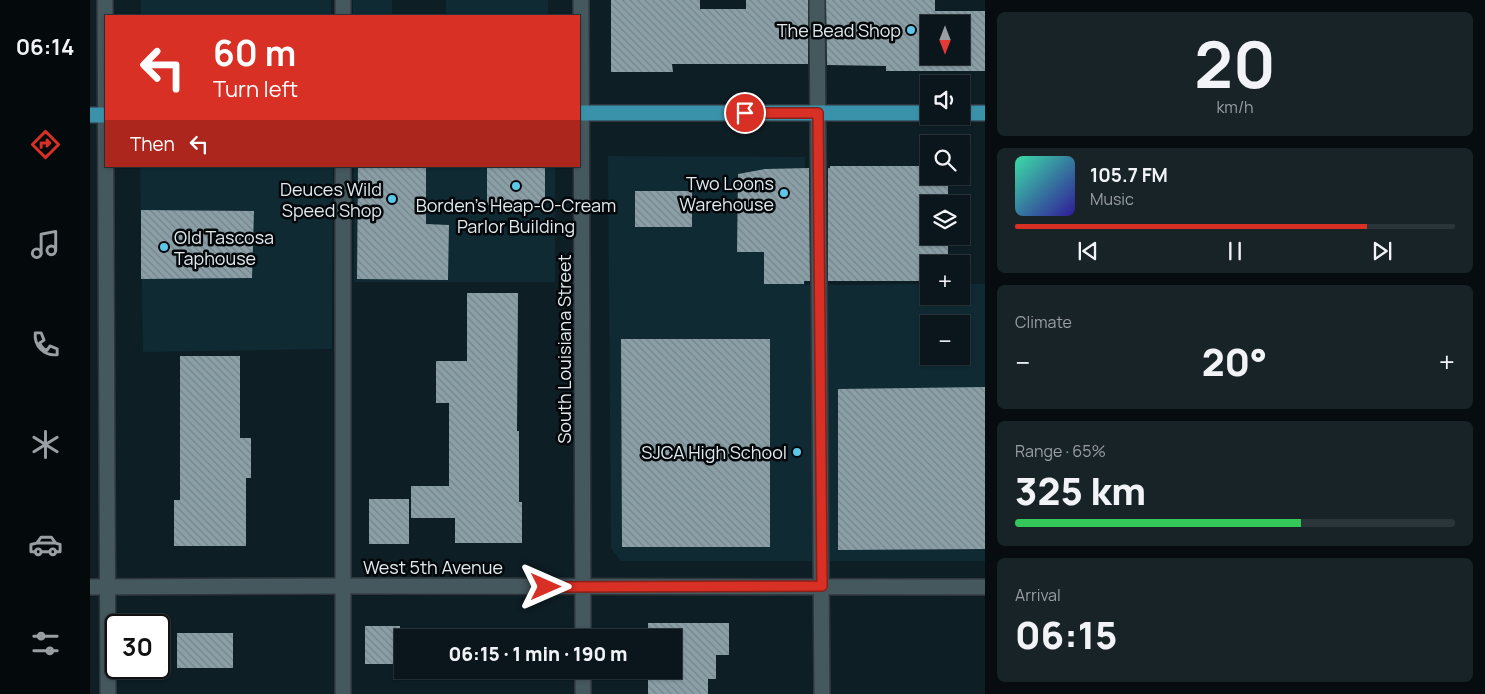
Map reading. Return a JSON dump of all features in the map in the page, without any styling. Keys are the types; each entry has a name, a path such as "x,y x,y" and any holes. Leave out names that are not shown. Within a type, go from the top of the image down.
{"main road":[{"path":"580,113 920,113"},
{"path":"970,113 985,113"},
{"path":"90,115 105,115"}],"street":[{"path":"105,0 105,15"},
{"path":"343,0 343,15"},
{"name":"South Louisiana Street","path":"582,0 580,113 583,629"},
{"path":"817,0 822,694"},
{"path":"106,167 108,694"},
{"path":"343,167 343,694"},
{"name":"West 5th Avenue","path":"90,588 343,586 985,587"},
{"path":"583,679 583,694"}],"shaded area":[{"path":"141,0 331,0 331,15 141,15"},
{"path":"353,0 392,0 392,15 353,15"},
{"path":"446,0 548,0 548,15 446,15"},
{"name":"SJCA High School","path":"608,156 805,157 805,285 920,284 920,305 970,305 970,284 985,284 985,561 621,561 611,548"},
{"path":"140,167 333,167 332,349 143,352"},
{"path":"354,167 555,167 555,282 354,282"}],"building":[{"path":"611,0 700,0 700,9 746,9 746,0 808,0 808,64 672,64 673,72 611,72"},
{"path":"826,0 935,0 935,11 985,11 985,71 886,71 886,66 827,65"},
{"path":"830,166 920,166 920,185 948,185 948,195 920,195 920,245 948,245 948,255 920,255 920,281 828,281 828,168"},
{"path":"358,167 426,167 426,224 449,225 448,280 357,279"},
{"name":"Borden's Heap-O-Cream Parlor Building","path":"487,167 545,167 545,205 487,205"},
{"path":"809,168 810,281 804,281 804,284 764,284 764,252 737,252 738,174 765,169"},
{"path":"635,191 692,191 692,227 635,227"},
{"path":"141,210 254,211 252,278 141,279"},
{"path":"467,293 518,293 517,431 519,431 519,502 522,502 522,543 455,543 455,518 411,518 411,486 449,486 449,403 436,403 436,361 467,361"},
{"path":"621,339 770,339 770,547 622,547"},
{"path":"180,356 240,356 240,438 251,438 251,478 246,478 246,546 174,546 174,500 180,500"},
{"name":"SJCA High School","path":"985,387 985,549 838,550 838,389"},
{"path":"369,499 409,499 409,544 369,544"},
{"path":"648,623 729,623 729,655 716,655 716,679 708,679 708,694 648,694 648,679 682,679 682,629 648,629"},
{"path":"365,626 400,626 400,629 394,629 394,664 365,664"},
{"path":"177,633 233,633 233,668 177,668"}],"place":[{"name":"The Bead Shop","path":"911,30"},
{"name":"Borden's Heap-O-Cream Parlor Building","path":"516,186"},
{"name":"Two Loons Warehouse","path":"784,193"},
{"name":"Deuces Wild Speed Shop","path":"392,199"},
{"name":"Old Tascosa Taphouse","path":"164,247"},
{"name":"SJCA High School","path":"797,452"}],"route":[{"path":"546,587 822,586 818,113 745,113"}]}
